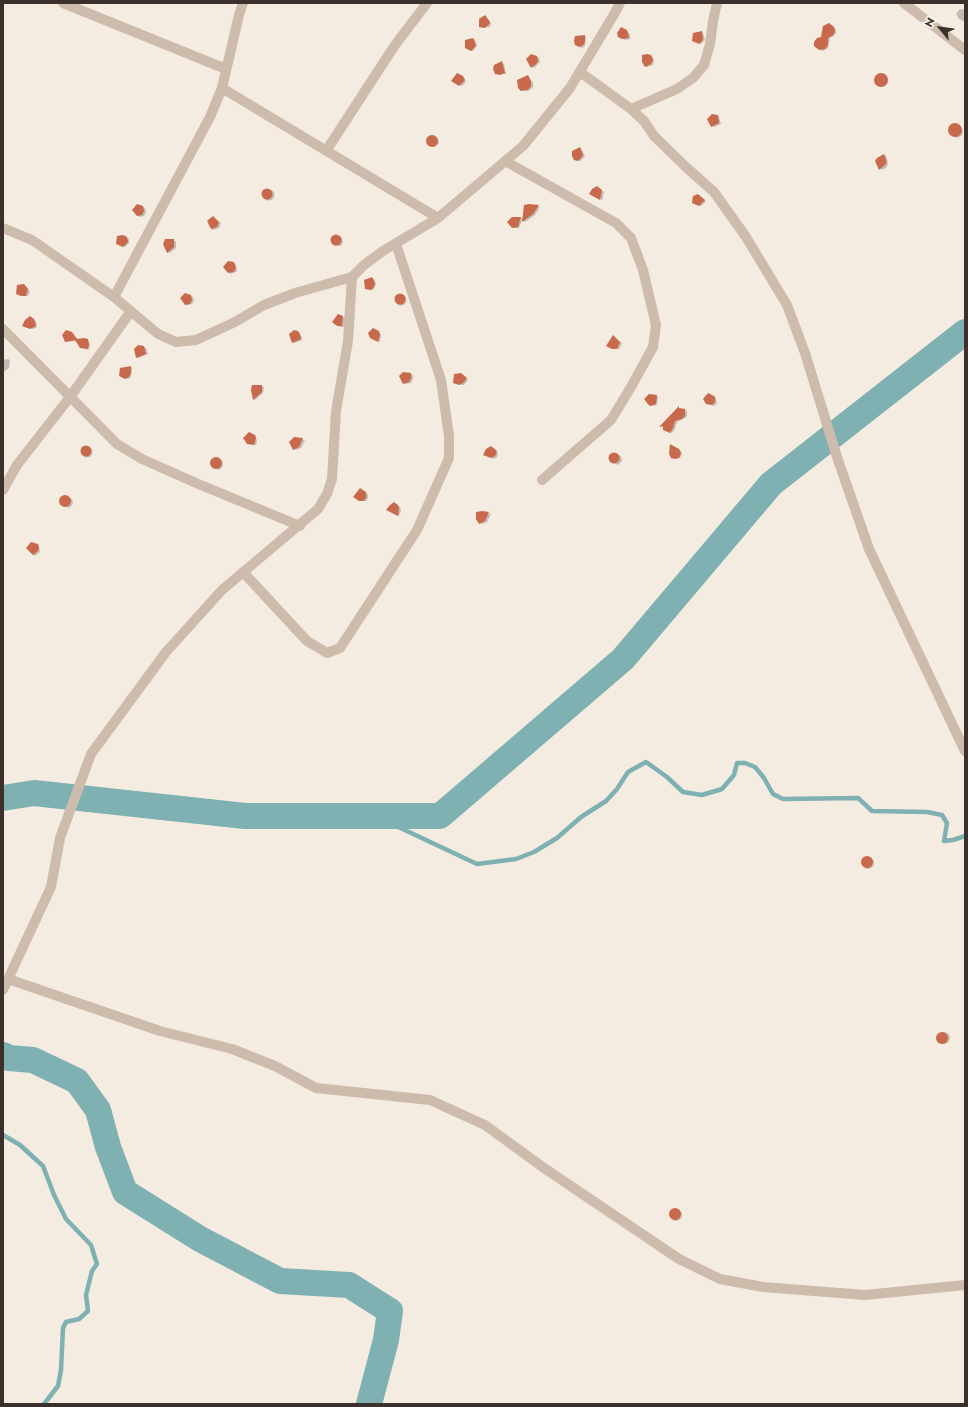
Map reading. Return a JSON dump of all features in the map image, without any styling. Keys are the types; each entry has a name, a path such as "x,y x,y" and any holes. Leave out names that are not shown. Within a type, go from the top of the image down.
{"street":[{"path":"63,3 226,69"},
{"path":"114,297 210,117 222,88 243,3"},
{"path":"326,151 395,44 427,3"},
{"path":"3,228 32,240 114,297 158,334 176,342 196,340 235,322 264,304 352,277 364,265 438,218 523,146 570,88 620,3"},
{"path":"631,109 678,89 693,78 704,65 710,44 717,3"},
{"path":"904,3 965,50"},
{"path":"580,72 631,109 644,121 654,136 681,163 714,192 746,236 787,306 805,353 835,449 869,549 965,751"},
{"path":"222,88 438,218"},
{"path":"504,161 616,224 631,238 643,270 656,325 653,347 611,420 542,480"},
{"path":"244,572 307,641 328,653 340,648 417,530 449,458 449,436 441,380 396,244"},
{"path":"3,990 51,887 60,838 91,754 166,652 222,590 300,526 318,509 327,494 332,479 336,411 348,341 352,277"},
{"path":"3,490 18,465 70,397 131,311"},
{"path":"3,329 117,444 142,459 300,526"},
{"path":"8,979 160,1031 232,1049 275,1066 316,1088 430,1100 485,1125 544,1168 679,1259 720,1279 763,1287 865,1294 965,1285"}],"building":[{"path":"485,15 490,22 489,24 485,28 479,27 479,19"},
{"path":"829,23 834,27 835,32 828,38 828,45 825,49 819,50 814,46 814,42 817,38 821,37 823,26"},
{"path":"621,27 627,30 629,38 622,39 618,37 617,33"},
{"path":"702,31 703,39 699,44 692,41 693,33"},
{"path":"585,35 585,42 583,45 579,47 575,45 575,36"},
{"path":"473,38 476,45 471,51 465,48 465,40"},
{"path":"531,54 537,56 538,61 531,68 526,59"},
{"path":"642,55 651,55 653,60 651,64 645,67 642,62"},
{"path":"502,61 505,73 500,75 495,74 493,69 494,65"},
{"path":"457,73 463,76 465,80 459,86 451,81"},
{"path":"881,73 886,75 888,80 886,85 881,87 876,85 874,80 876,75"},
{"path":"528,75 531,81 531,86 528,90 521,91 518,88 517,80"},
{"path":"712,114 718,115 719,123 711,127 707,119"},
{"path":"955,123 960,125 962,130 960,135 955,137 950,135 948,130 950,125"},
{"path":"432,135 436,137 438,141 436,145 432,147 428,145 426,141 428,137"},
{"path":"580,147 583,155 578,161 574,160 572,151"},
{"path":"884,154 886,164 879,170 875,161"},
{"path":"597,186 602,190 600,200 589,194 592,189"},
{"path":"267,188 271,190 273,194 271,198 267,200 263,198 261,194 263,190"},
{"path":"698,194 705,200 699,206 692,203 693,196"},
{"path":"137,204 143,206 144,211 142,215 137,216 132,210"},
{"path":"524,205 539,205 533,214 522,222"},
{"path":"213,216 219,222 217,227 211,229 207,221"},
{"path":"512,217 521,217 518,227 512,228 507,222"},
{"path":"336,234 340,236 342,240 340,244 336,246 332,244 330,240 332,236"},
{"path":"123,235 127,237 128,242 123,247 116,244 117,236"},
{"path":"165,239 174,239 174,247 167,253 163,244"},
{"path":"228,261 234,262 236,268 234,272 228,273 223,267"},
{"path":"372,277 375,283 374,287 371,290 365,289 364,280"},
{"path":"24,284 28,289 26,296 16,294 17,285"},
{"path":"185,293 191,295 192,300 190,304 185,305 180,298"},
{"path":"400,293 404,295 406,299 404,303 400,305 396,303 394,299 396,295"},
{"path":"338,314 343,316 342,326 337,326 332,322"},
{"path":"30,316 34,319 36,326 30,329 22,326 25,320"},
{"path":"373,328 379,331 380,335 378,342 370,338 368,333"},
{"path":"66,330 72,332 77,339 88,339 88,349 80,348 75,340 65,342 62,335"},
{"path":"294,330 298,331 301,339 292,343 289,334"},
{"path":"613,335 620,342 617,349 612,349 606,346"},
{"path":"138,345 144,346 146,354 136,358 134,349"},
{"path":"131,366 131,373 129,377 125,379 119,376 120,368"},
{"path":"403,372 411,373 411,378 409,382 403,384 399,376"},
{"path":"461,373 467,378 463,383 459,385 453,383 454,374"},
{"path":"252,385 262,385 262,392 253,400 251,390"},
{"path":"708,393 715,398 715,402 712,405 706,404 703,399"},
{"path":"649,394 657,395 656,404 650,406 644,399"},
{"path":"679,406 679,408 685,409 685,416 682,419 675,421 670,433 663,430 663,426 659,427"},
{"path":"249,432 255,435 256,438 254,445 247,444 243,438"},
{"path":"294,437 303,438 299,447 293,450 289,442"},
{"path":"670,444 679,449 681,453 679,458 671,458 669,454"},
{"path":"86,445 90,447 92,451 90,455 86,457 82,455 80,451 82,447"},
{"path":"491,446 497,451 495,456 491,458 483,455 486,449"},
{"path":"614,452 618,454 620,458 618,462 614,464 610,462 608,458 610,454"},
{"path":"216,457 220,459 222,463 220,467 216,469 212,467 210,463 212,459"},
{"path":"360,488 366,492 364,501 359,501 353,497"},
{"path":"65,495 69,497 71,501 69,505 65,507 61,505 59,501 61,497"},
{"path":"394,502 399,508 398,516 386,510"},
{"path":"476,512 489,512 485,521 479,524 476,519"},
{"path":"31,542 38,544 39,547 38,551 33,555 26,548"},
{"path":"865,856 869,856 873,862 869,868 865,868 861,864 861,860"},
{"path":"940,1032 944,1032 948,1038 944,1044 940,1044 936,1040 936,1036"},
{"path":"673,1208 677,1208 681,1214 677,1220 673,1220 669,1216 669,1212"}],"waterway":[{"path":"3,798 34,793 245,816 440,816 623,659 771,484 965,332"},
{"path":"375,816 477,864 516,859 534,852 557,838 581,817 606,801 617,789 628,772 646,762 667,777 683,792 702,795 722,789 734,775 737,763 745,763 755,767 764,778 773,794 783,799 858,798 872,811 927,812 942,815 947,823 944,841 965,836"},
{"path":"3,1055 9,1058 33,1060 77,1081 98,1110 108,1147 125,1192 200,1239 280,1281 349,1285 390,1311 386,1340 369,1404"},
{"path":"3,1135 20,1145 43,1166 54,1195 66,1219 91,1245 97,1264 92,1271 86,1295 88,1311 79,1319 66,1322 63,1328 61,1370 58,1386 44,1404"}]}
